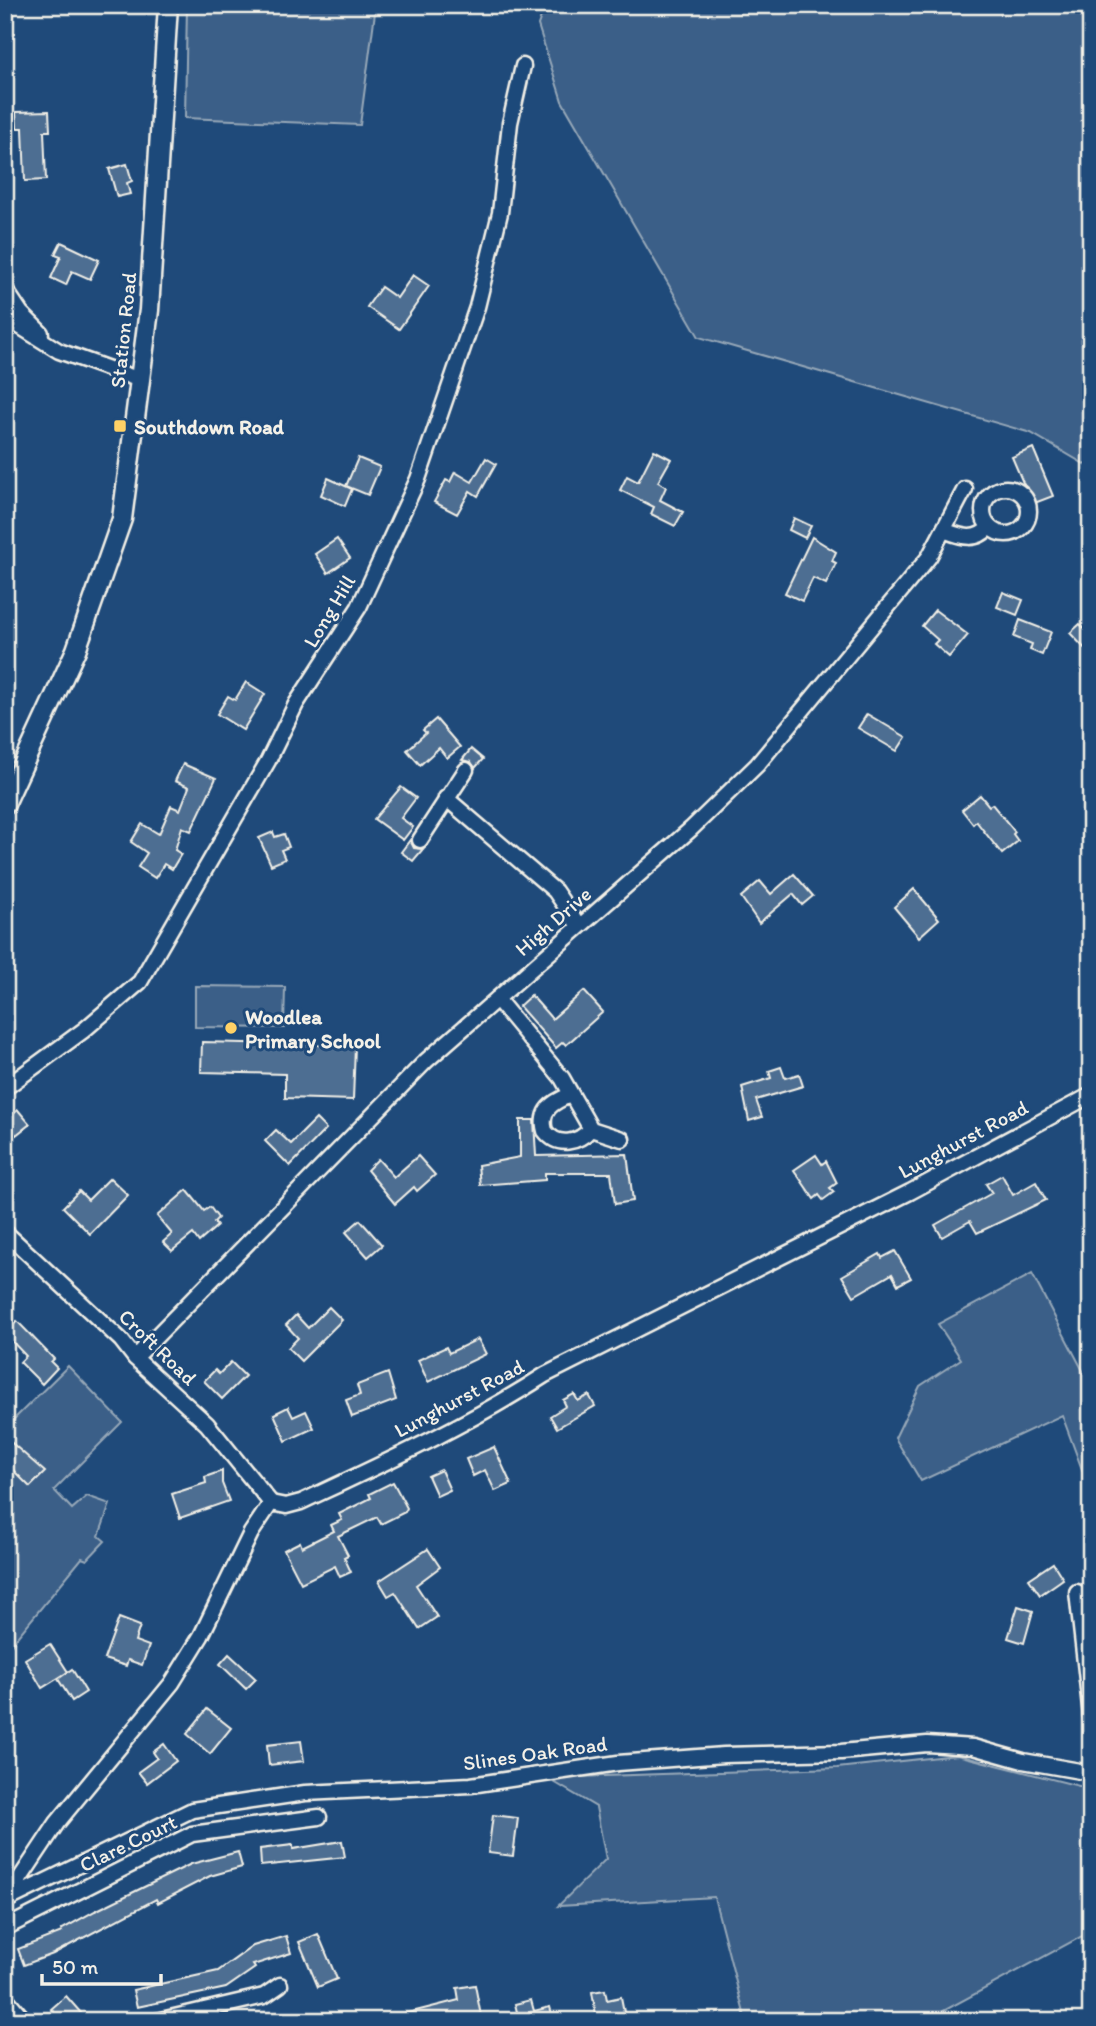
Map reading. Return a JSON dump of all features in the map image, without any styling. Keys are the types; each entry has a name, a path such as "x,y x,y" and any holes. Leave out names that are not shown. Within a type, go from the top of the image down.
{"street":[{"name":"Station Road","path":"5,804 76,650 99,591 122,519 156,239 168,5"},
{"name":"Long Hill","path":"5,1088 85,1030 139,982 268,761 296,704 359,607 418,479 477,307 500,214 510,123 523,66"},
{"path":"5,289 21,313 59,351"},
{"path":"5,317 59,351 140,380"},
{"name":"High Drive","path":"135,1358 426,1061 691,829 757,765 914,577 946,530 965,489"},
{"path":"946,530 971,538 983,534 989,527"},
{"path":"420,840 466,770"},
{"path":"446,799 555,891 579,926"},
{"path":"497,999 562,1078 591,1129 622,1139"},
{"path":"570,1095 550,1105 545,1112 545,1131 556,1141 564,1143 583,1137 591,1129"},
{"name":"Lunghurst Road","path":"271,1503 286,1506 301,1502 393,1458 502,1403 545,1376 910,1192 1091,1095"},
{"name":"Croft Road","path":"5,1232 207,1424 271,1503"},
{"path":"5,1901 57,1823 172,1683 201,1636 251,1533 271,1503"},
{"path":"1077,1592 1091,1716"},
{"name":"Slines Oak Road","path":"5,1901 192,1810 304,1794 471,1785 536,1773 658,1760 841,1752 927,1744 973,1746 1023,1761 1091,1773"},
{"name":"Clare Court","path":"5,1928 192,1835 319,1818"},
{"path":"157,2021 264,1996 281,1985"},
{"path":"7,2004 25,2021"}],"shaded area":[{"path":"187,5 376,5 360,125 185,118"},
{"path":"545,5 1091,5 1091,468 1031,433 699,337 562,101 538,25"},
{"path":"195,986 285,987 284,1028 195,1027"},
{"path":"1032,1274 1091,1386 1091,1494 1062,1415 921,1481 895,1438 920,1386 961,1359 938,1324"},
{"path":"68,1366 122,1422 54,1490 72,1509 87,1496 110,1504 99,1536 105,1541 87,1560 82,1558 5,1652 6,1427"},
{"path":"957,1755 1091,1789 1091,1939 1082,1936 925,2021 746,2021 714,1897 558,1906 606,1859 596,1807 547,1778 837,1768"}],"building":[{"path":"49,111 50,131 44,131 46,180 25,181 23,128 17,128 16,112"},
{"path":"127,164 132,181 127,183 130,194 117,197 109,169"},
{"path":"61,242 99,260 90,279 72,271 66,285 51,278 61,256 55,254"},
{"path":"413,275 429,286 399,329 367,307 381,287 397,298"},
{"path":"1033,448 1053,496 1032,504 1012,457"},
{"path":"654,450 671,459 658,482 666,487 660,500 683,512 675,526 651,514 654,507 620,490 627,476 638,482"},
{"path":"358,458 380,467 368,495 346,486"},
{"path":"486,458 496,464 478,496 470,491 457,514 434,502 446,480 450,482 455,472 472,482"},
{"path":"328,478 352,489 345,506 321,495"},
{"path":"794,518 811,526 805,538 789,530"},
{"path":"812,537 836,552 832,561 836,563 826,584 813,578 802,601 785,593"},
{"path":"337,539 350,558 328,573 315,554"},
{"path":"1003,592 1023,600 1017,615 997,607"},
{"path":"935,610 968,635 949,657 934,644 938,640 922,626"},
{"path":"1020,620 1051,632 1042,655 1030,650 1032,644 1014,637"},
{"path":"1080,624 1091,636 1091,655 1070,633"},
{"path":"246,682 265,694 243,730 217,714 228,696 235,700"},
{"path":"867,714 906,737 897,751 858,728"},
{"path":"436,719 460,747 447,758 439,748 420,765 407,750 426,733 423,730"},
{"path":"471,749 483,759 475,768 471,762 462,760"},
{"path":"183,764 216,778 191,831 182,827 175,850 181,854 172,869 164,864 155,878 138,867 147,853 131,842 142,824 159,834 171,806 180,810 189,787 175,781"},
{"path":"401,787 416,798 401,818 413,827 403,840 374,819"},
{"path":"980,795 989,806 992,804 1015,832 1013,834 1018,841 1002,854 976,821 973,824 962,810"},
{"path":"273,832 275,837 284,834 289,847 281,850 285,859 271,865 259,838"},
{"path":"410,840 414,848 423,849 413,861 401,852"},
{"path":"794,874 813,896 802,905 793,894 759,923 741,897 760,881 771,894"},
{"path":"914,889 939,919 919,937 894,907"},
{"path":"584,991 603,1012 566,1045 563,1042 556,1048 519,1006 531,995 552,1019"},
{"path":"202,1042 355,1046 353,1100 285,1098 285,1074 201,1072"},
{"path":"781,1067 785,1078 799,1074 803,1086 756,1100 762,1117 749,1121 742,1087 771,1078 769,1071"},
{"path":"18,1110 30,1124 16,1135 5,1121"},
{"path":"316,1119 326,1129 290,1166 265,1141 276,1130 291,1144"},
{"path":"520,1120 534,1120 536,1156 627,1154 633,1201 615,1204 611,1173 545,1173 545,1180 480,1185 478,1165 520,1157"},
{"path":"816,1155 822,1164 826,1161 837,1183 830,1188 834,1192 823,1200 819,1195 814,1199 794,1170"},
{"path":"418,1156 435,1175 417,1191 414,1187 395,1204 367,1170 378,1159 394,1177"},
{"path":"1002,1175 1013,1195 1036,1182 1046,1200 977,1233 970,1221 942,1237 935,1225 992,1193 986,1184"},
{"path":"110,1178 128,1195 90,1234 63,1207 79,1191 88,1200"},
{"path":"187,1190 204,1211 210,1207 218,1218 214,1222 217,1226 199,1242 193,1234 172,1251 163,1242 172,1234 157,1216"},
{"path":"360,1220 382,1245 368,1257 346,1232"},
{"path":"895,1251 911,1278 898,1285 892,1274 854,1296 842,1276 880,1254 882,1258"},
{"path":"329,1307 342,1320 301,1361 288,1348 298,1338 286,1325 296,1315 308,1328"},
{"path":"17,1321 54,1359 51,1362 57,1368 42,1384 20,1362 26,1356 5,1334"},
{"path":"478,1339 486,1354 428,1382 418,1360 446,1347 449,1353"},
{"path":"231,1362 245,1376 222,1399 204,1381 215,1370 219,1374"},
{"path":"388,1373 396,1400 352,1417 346,1400 360,1395 357,1385"},
{"path":"574,1394 578,1401 589,1395 595,1406 557,1428 550,1416 566,1406 563,1400"},
{"path":"288,1407 293,1417 306,1411 314,1428 286,1441 274,1414"},
{"path":"5,1437 45,1472 30,1487 5,1462"},
{"path":"494,1447 511,1484 495,1491 485,1470 473,1476 466,1459"},
{"path":"441,1470 450,1490 437,1496 428,1476"},
{"path":"222,1471 222,1483 229,1501 180,1518 172,1494 206,1483 205,1477"},
{"path":"393,1482 407,1508 405,1512 381,1524 377,1517 338,1536 348,1555 344,1557 351,1572 340,1577 335,1566 301,1583 284,1550 300,1542 302,1547 334,1531 331,1525 342,1520 339,1514 371,1498 369,1494"},
{"path":"428,1549 440,1567 416,1585 437,1617 419,1629 395,1592 388,1596 379,1581"},
{"path":"1053,1563 1063,1579 1040,1595 1029,1579"},
{"path":"1018,1606 1033,1611 1024,1643 1008,1638"},
{"path":"119,1618 140,1626 135,1641 149,1646 142,1665 128,1660 126,1666 104,1659"},
{"path":"50,1644 68,1672 42,1688 25,1659"},
{"path":"229,1654 256,1679 246,1689 220,1664"},
{"path":"72,1669 86,1692 72,1701 58,1679"},
{"path":"207,1709 231,1728 210,1754 187,1734"},
{"path":"301,1741 304,1761 269,1765 267,1745"},
{"path":"164,1744 176,1761 147,1783 138,1772 157,1758 153,1752"},
{"path":"493,1815 518,1818 513,1856 488,1853"},
{"path":"342,1841 345,1857 261,1866 260,1849 293,1845 293,1849"},
{"path":"238,1852 242,1867 210,1876 158,1903 156,1899 53,1954 24,1965 18,1949 62,1932 61,1930 95,1911 191,1864"},
{"path":"318,1934 337,1979 318,1987 299,1942"},
{"path":"286,1936 291,1953 253,1965 255,1968 226,1988 137,2007 133,1990 218,1971 253,1946"},
{"path":"475,1985 482,2021 397,2021 396,2016 459,2000 457,1988"},
{"path":"605,1990 607,2000 621,1997 625,2017 597,2021 592,1992"},
{"path":"66,1996 88,2021 61,2021 51,2009"},
{"path":"531,2000 534,2011 550,2007 554,2021 515,2021 514,2017 518,2016 515,2004"}],"place":[{"name":"Southdown Road","path":"120,426"},
{"name":"Woodlea Primary School","path":"231,1028"}]}
